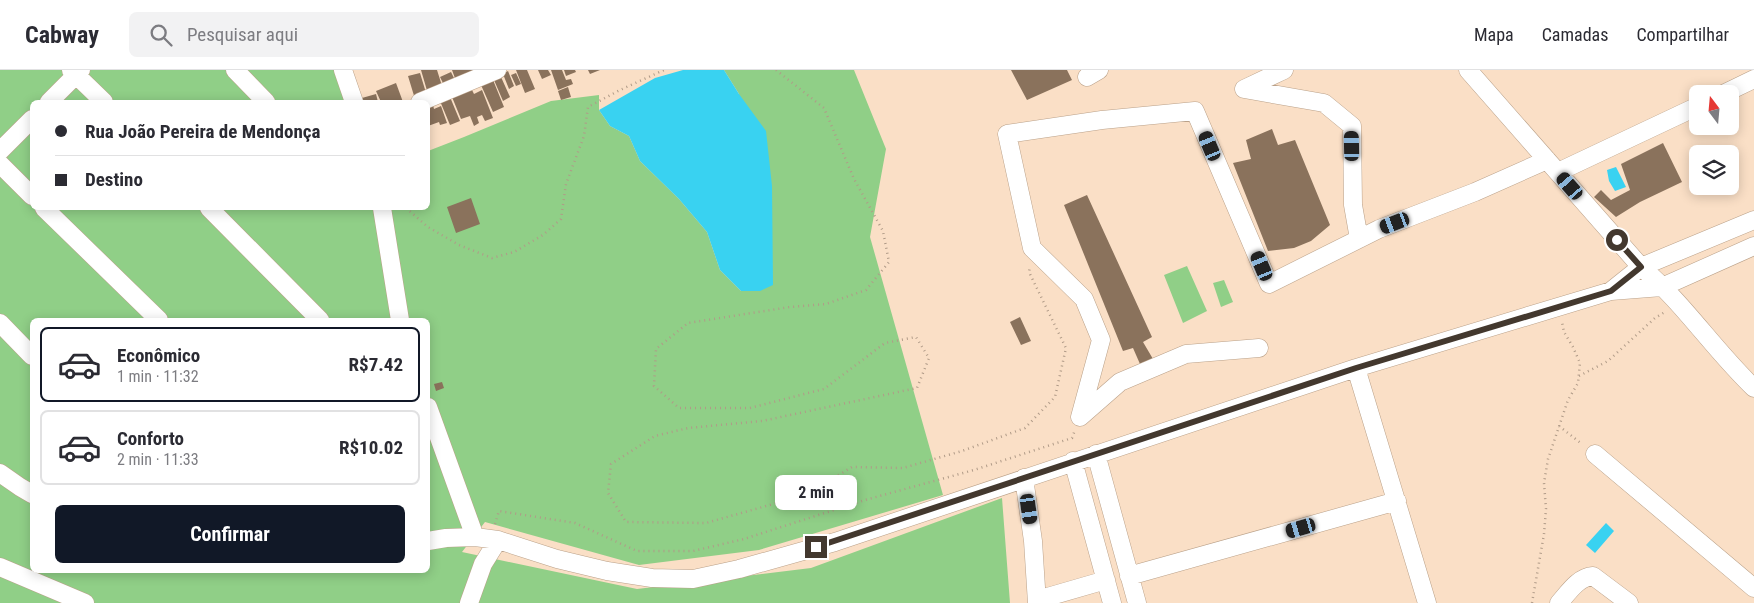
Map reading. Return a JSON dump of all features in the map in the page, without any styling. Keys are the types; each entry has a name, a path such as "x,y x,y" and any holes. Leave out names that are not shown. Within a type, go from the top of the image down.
{"street":[{"path":"235,70 264,100"},
{"path":"343,70 353,100"},
{"path":"425,100 497,70"},
{"path":"1284,70 1244,89 1324,103 1352,126 1353,206 1359,239"},
{"path":"1468,70 1641,267 1746,370 1754,388"},
{"path":"51,100 76,72 102,100"},
{"path":"1739,86 1754,79"},
{"path":"1080,417 1101,340 1084,298 1032,248 1007,134 1102,120 1195,112 1270,284 1379,229 1475,192 1553,166 1689,110"},
{"path":"0,151 30,121"},
{"path":"0,164 30,194"},
{"path":"46,210 157,318"},
{"path":"211,210 318,318"},
{"path":"383,214 400,318"},
{"path":"1611,291 1641,267 1754,220"},
{"path":"430,541 446,538 488,539 557,559 652,578 693,579 739,569 835,542 1356,368 1611,291 1662,287 1754,246"},
{"path":"0,323 30,354"},
{"path":"1080,417 1120,382 1186,354 1259,348"},
{"path":"1356,368 1427,603"},
{"path":"430,415 433,428 488,539 483,564 469,603"},
{"path":"1096,454 1137,603"},
{"path":"1595,454 1754,588"},
{"path":"1073,461 1112,603"},
{"path":"0,473 30,493"},
{"path":"1024,478 1033,541 1037,602 1106,580"},
{"path":"1129,576 1397,501"},
{"path":"0,567 85,603"},
{"path":"1559,603 1580,580 1587,576 1593,576 1629,603"}],"path":[{"path":"408,210 428,227 459,245 492,258 514,252 543,235 561,219 566,184 584,136 588,107 664,70"},
{"path":"776,70 824,108 854,179 883,231 889,262 866,290 826,304 790,307 688,323 656,349 654,386 679,408 750,408 824,389 884,343 916,337 929,358 917,388 762,421 688,428 655,436 611,464 608,493 626,522 706,523 805,494 852,467 903,468 962,452 1025,428 1055,398 1066,348 1029,272 1032,248"},
{"path":"1579,376 1608,361 1656,318 1677,304"},
{"path":"1532,603 1544,534 1546,509 1544,483 1548,459 1568,400 1578,383 1579,376 1580,363 1573,346 1564,332 1559,307"},
{"path":"488,539 499,511 575,523 637,551 693,551 744,539 865,500 974,470 1072,438 1080,417"},
{"path":"1559,426 1595,454"}],"green space":[{"path":"0,70 334,70 344,100 30,100 30,210 430,210 430,150 551,101 599,95 599,110 610,126 629,136 640,161 679,199 707,232 720,270 741,291 760,291 739,94 724,70 854,70 886,149 870,237 943,495 759,550 639,565 485,522 462,552 637,589 811,568 1002,498 1010,603 0,603"},
{"path":"1187,266 1207,311 1183,323 1164,275"},
{"path":"1224,280 1233,302 1221,307 1213,283"}],"water":[{"path":"683,70 724,70 766,131 772,186 773,285 760,291 741,291 720,270 707,232 679,199 640,161 629,136 610,126 599,110 655,78"},
{"path":"1616,167 1626,187 1615,191 1609,181 1607,170"},
{"path":"1606,523 1614,531 1595,553 1586,545"}],"building":[{"path":"421,70 437,70 443,89 428,94"},
{"path":"452,70 485,70 456,81"},
{"path":"516,70 527,70 535,89 525,93"},
{"path":"538,70 548,70 551,75 542,79"},
{"path":"551,70 562,70 566,80 571,79 573,84 558,90"},
{"path":"564,70 575,70 576,72 566,76"},
{"path":"588,70 600,70 590,74"},
{"path":"1011,70 1067,70 1072,80 1027,100"},
{"path":"508,71 514,86 509,89 503,74"},
{"path":"451,72 456,82 445,87 440,77"},
{"path":"420,73 427,96 415,99 408,76"},
{"path":"516,73 521,84 516,86 511,75"},
{"path":"501,77 510,97 503,101 494,80"},
{"path":"493,80 504,107 493,112 481,85"},
{"path":"396,83 402,100 380,100 376,91"},
{"path":"568,87 571,97 561,100 558,91"},
{"path":"472,90 474,94 482,90 493,118 485,121 482,115 477,117 479,123 474,126 470,116 461,119 452,97"},
{"path":"376,94 378,100 363,100 362,98"},
{"path":"450,97 460,121 450,125 440,101"},
{"path":"433,105 434,109 441,106 447,123 440,125 439,122 430,125 430,106"},
{"path":"1272,129 1278,145 1295,140 1330,225 1311,241 1294,248 1268,251 1233,163 1251,159 1246,140"},
{"path":"1663,143 1682,182 1640,202 1616,217 1594,197 1601,190 1611,200 1630,190 1621,164"},
{"path":"1087,195 1152,337 1143,342 1153,359 1140,364 1133,348 1123,351 1064,205"},
{"path":"471,198 480,224 456,233 447,207"},
{"path":"1020,317 1031,341 1021,345 1010,322"},
{"path":"442,382 444,388 436,391 434,384"}],"route":[{"path":"816,547 1356,368 1611,291 1641,267 1617,240"}]}
